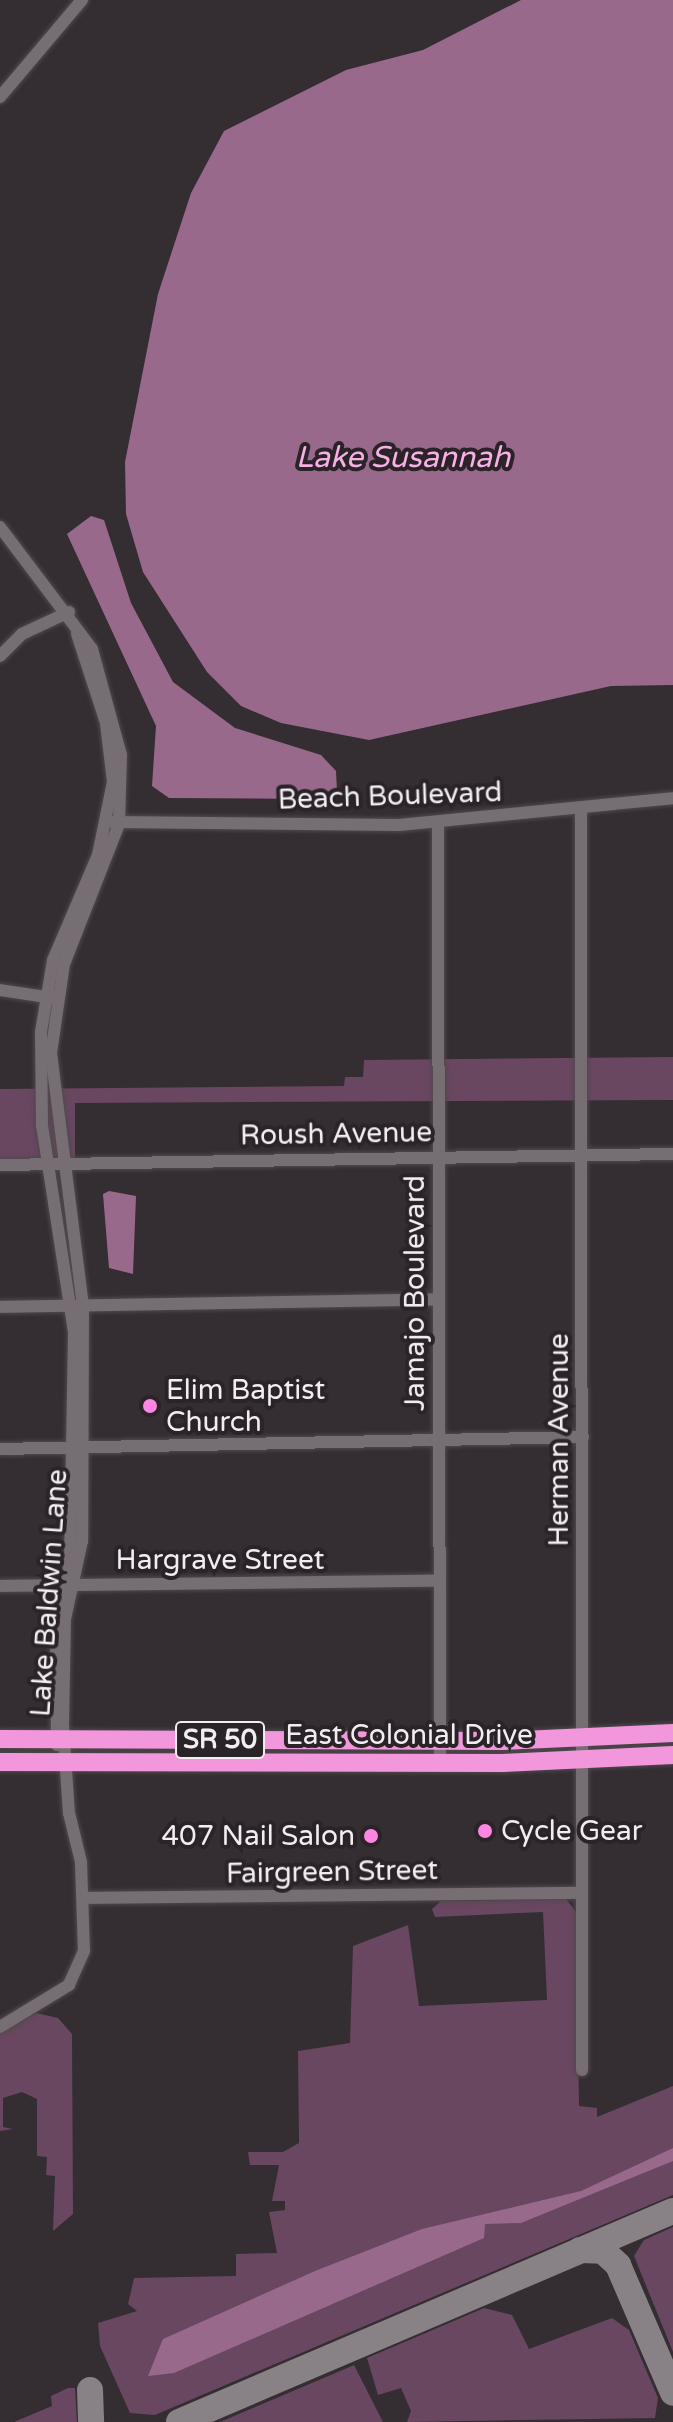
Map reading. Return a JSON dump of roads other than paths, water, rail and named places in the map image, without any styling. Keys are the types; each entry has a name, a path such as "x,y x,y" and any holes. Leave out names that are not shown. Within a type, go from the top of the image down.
{"highway":[{"name":"East Colonial Drive","path":"0,1739 440,1741 584,1739 673,1733"},
{"name":"East Colonial Drive","path":"0,1762 440,1763 581,1761 673,1755"}],"street":[{"path":"0,97 4,81 82,0"},
{"name":"Lake Baldwin Lane","path":"0,527 69,612 106,723 114,822 64,927 39,1069 47,1163 78,1306"},
{"path":"0,656 22,634 69,612"},
{"name":"Beach Boulevard","path":"114,822 438,823 673,798"},
{"name":"Herman Avenue","path":"581,809 582,2070"},
{"name":"Jamajo Boulevard","path":"438,823 440,1763"},
{"path":"0,990 51,998"},
{"name":"Lake Baldwin Lane","path":"0,2027 52,1999 79,1970 83,1898 65,1762 59,1740 78,1447 78,1306 51,1072 51,998"},
{"name":"Roush Avenue","path":"0,1165 673,1154"},
{"path":"0,1307 439,1299"},
{"path":"0,1449 583,1437"},
{"name":"Hargrave Street","path":"0,1586 440,1581"},
{"path":"246,1740 247,1763"},
{"name":"Fairgreen Street","path":"83,1898 582,1893"}],"water":[{"name":"Lake Susannah","path":"521,0 673,0 673,685 611,686 369,740 281,723 241,706 207,672 143,572 126,514 125,462 158,294 191,193 224,131 346,70 423,50"},
{"path":"91,516 104,520 131,603 173,682 235,728 321,755 336,771 337,791 310,799 169,798 152,786 156,726 67,534"},
{"path":"109,1191 136,1196 133,1274 109,1268 103,1194"},
{"path":"673,2148 673,2161 521,2223 485,2224 484,2238 174,2373 148,2376 163,2339 315,2271 422,2229 581,2191"}],"place":[{"name":"Elim Baptist Church","path":"150,1406"},
{"name":"Cycle Gear","path":"485,1831"},
{"name":"407 Nail Salon","path":"371,1836"}]}
